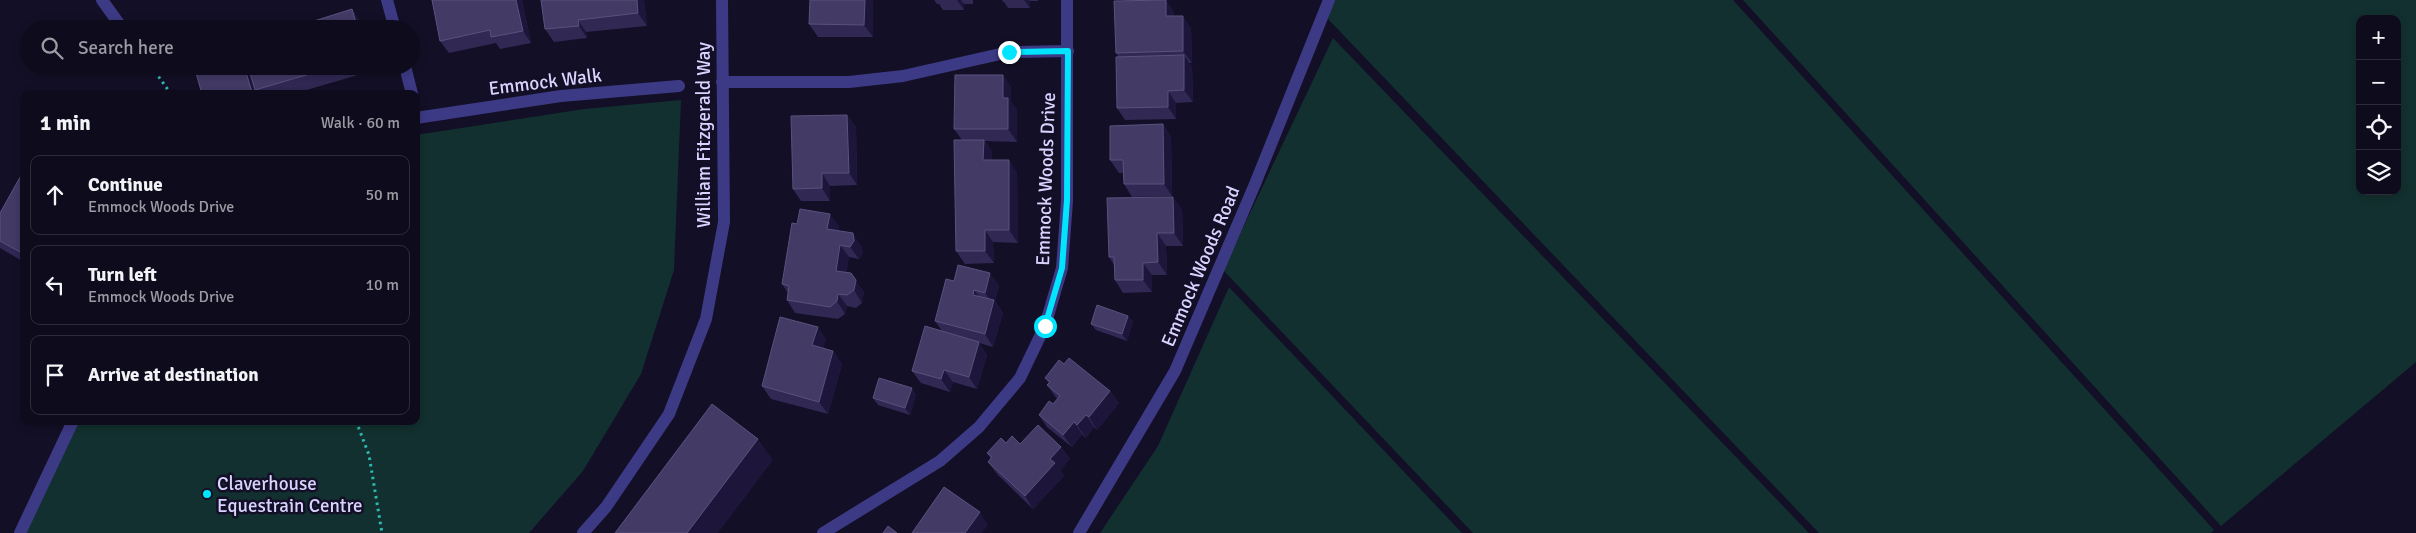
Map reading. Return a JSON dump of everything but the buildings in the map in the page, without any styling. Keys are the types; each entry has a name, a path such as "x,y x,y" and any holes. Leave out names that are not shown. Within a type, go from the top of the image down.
{"street":[{"path":"102,0 116,20"},
{"path":"387,0 393,20"},
{"name":"William Fitzgerald Way","path":"583,533 606,507 669,414 706,319 724,222 722,0"},
{"name":"Emmock Woods Drive","path":"823,533 940,461 979,427 1020,378 1045,326 1062,268 1067,200 1067,0"},
{"name":"Emmock Woods Road","path":"1078,533 1175,371 1255,184 1329,0"},
{"path":"722,82 849,82 903,76 1009,52 1068,51"},
{"path":"407,75 411,90"},
{"name":"Emmock Walk","path":"420,114 561,96 679,86"},
{"path":"20,533 71,425"}],"path":[{"path":"157,75 168,90"},
{"path":"358,425 369,455 382,533"}],"green space":[{"path":"1335,0 1733,0 2214,530 2211,533 1819,533 1328,19"},
{"path":"1743,0 2416,0 2416,362 2221,526"},
{"path":"1333,38 1809,533 1473,533 1223,270"},
{"path":"681,100 674,270 641,374 583,471 529,533 20,533 71,425 420,425 420,134 584,109"},
{"path":"1229,287 1462,533 1100,533 1158,446"}],"place":[{"name":"Claverhouse Equestrain Centre","path":"207,494"}],"route":[{"path":"1009,52 1068,51 1067,200 1062,268 1045,326"}]}
